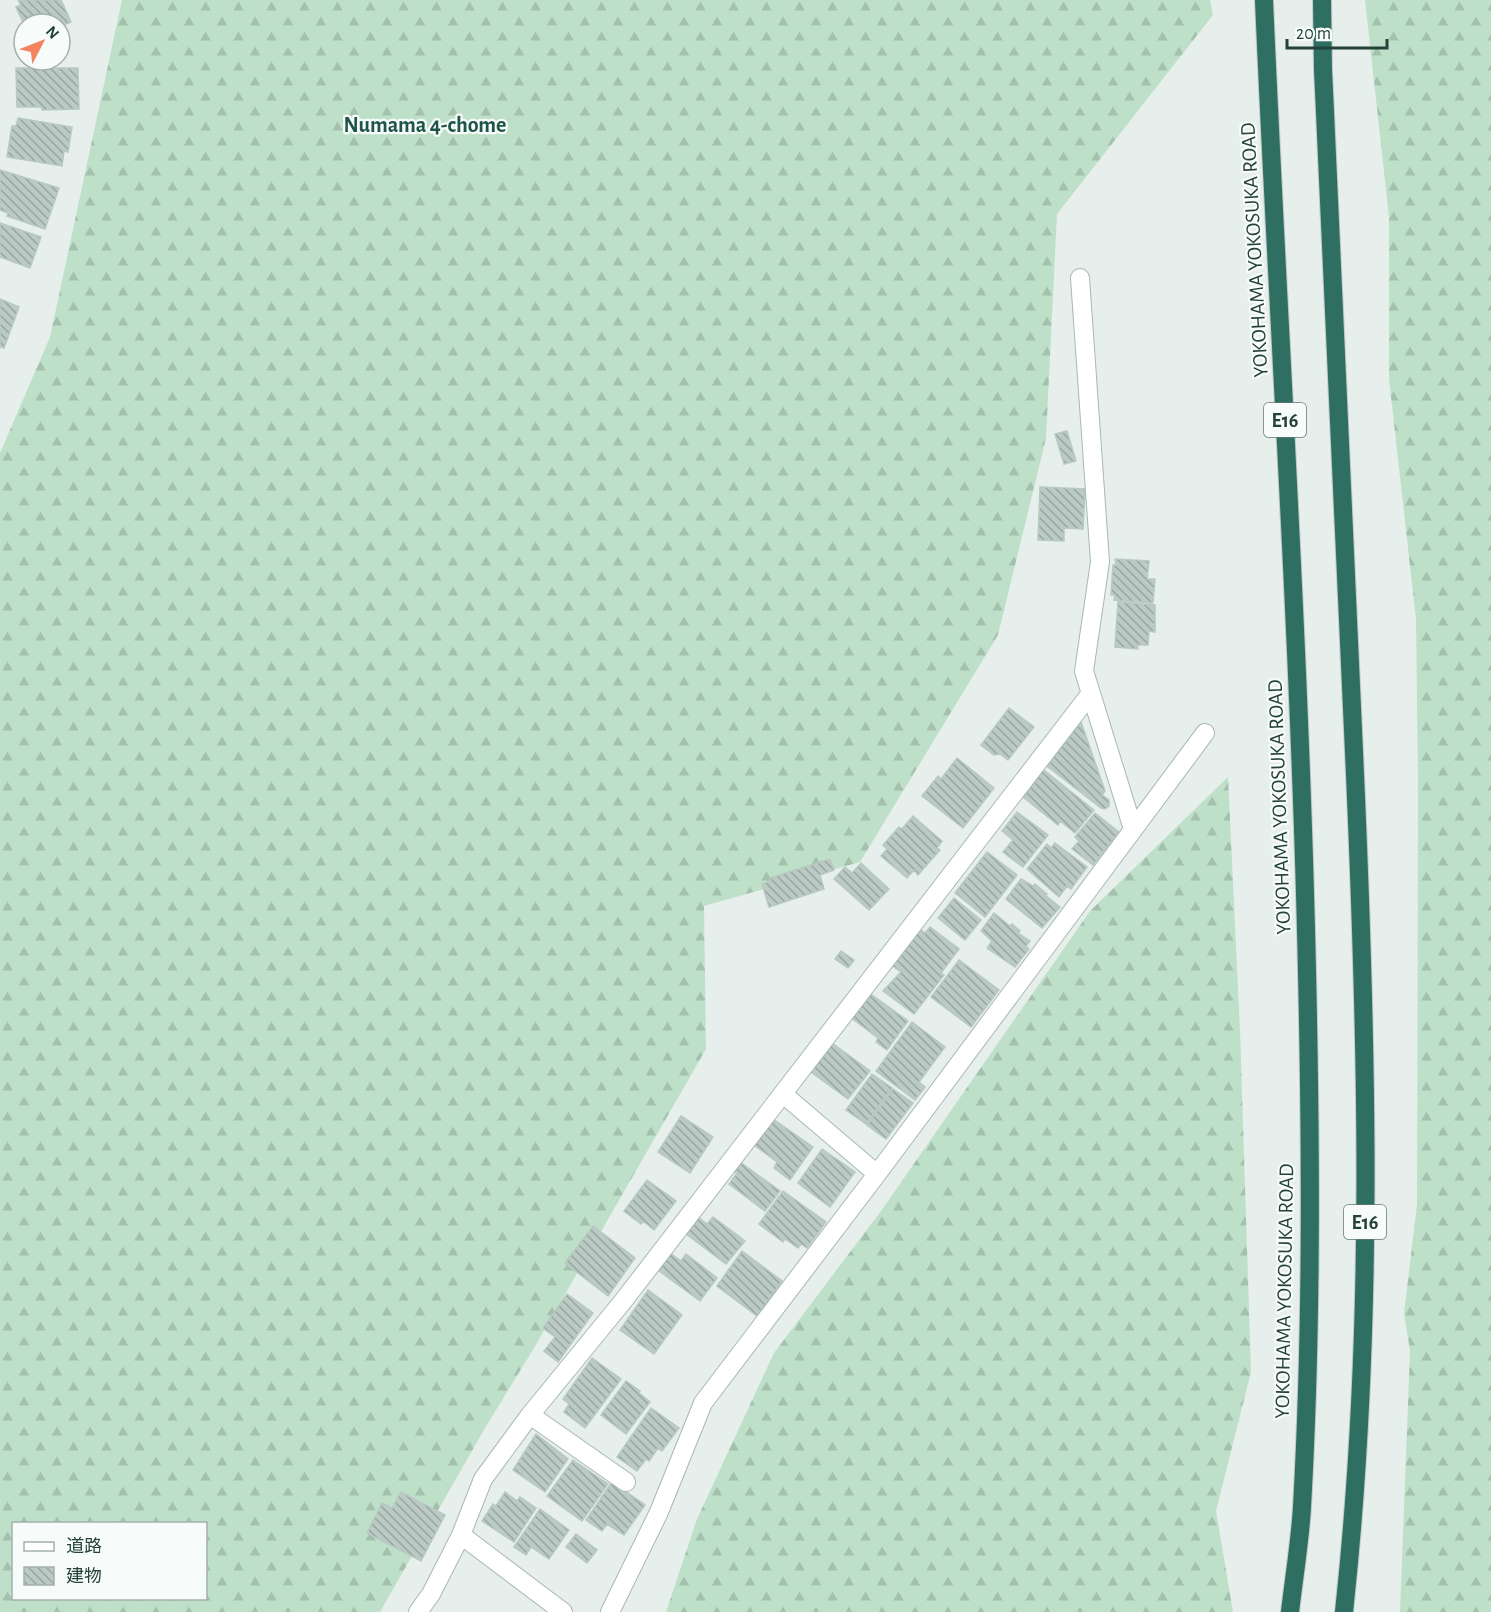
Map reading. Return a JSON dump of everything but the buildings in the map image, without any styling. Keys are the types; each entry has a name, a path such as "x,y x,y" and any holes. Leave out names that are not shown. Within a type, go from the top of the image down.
{"highway":[{"name":"YOKOHAMA YOKOSUKA ROAD","path":"1264,0 1291,529 1304,840 1309,1069 1310,1291 1302,1511 1290,1612"},
{"name":"E16","path":"1322,0 1323,82 1366,1053 1364,1292 1355,1515 1344,1612"}],"street":[{"path":"1080,278 1100,562 1084,671 1133,829"},
{"path":"418,1612 431,1594 461,1535 483,1479 530,1415 624,1300 1091,693"},
{"path":"610,1612 659,1512 703,1403 877,1174 1205,733"},
{"path":"783,1094 877,1174"},
{"path":"530,1415 626,1482"},
{"path":"461,1535 563,1612"}],"green space":[{"path":"122,0 1210,0 1213,15 1057,214 1046,438 998,635 860,862 704,906 706,1049 380,1612 0,1612 0,453 50,337"},
{"path":"1365,0 1491,0 1491,1612 1400,1612 1410,1351 1404,1313 1417,1205 1416,619 1389,379 1389,217"},
{"path":"1228,777 1240,1030 1251,1372 1216,1511 1233,1612 666,1612 697,1519 774,1353 881,1211 1090,911"}],"district":[{"name":"Numama 4-chome","path":"425,124"}]}
